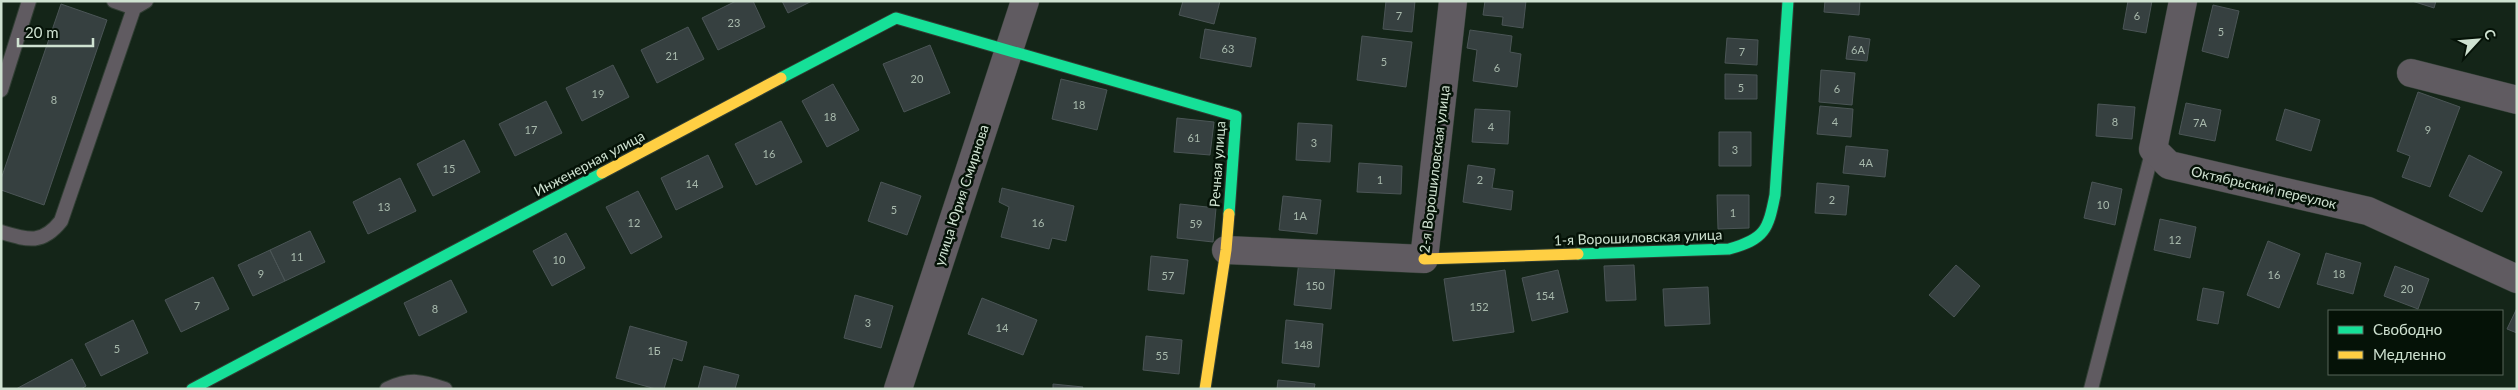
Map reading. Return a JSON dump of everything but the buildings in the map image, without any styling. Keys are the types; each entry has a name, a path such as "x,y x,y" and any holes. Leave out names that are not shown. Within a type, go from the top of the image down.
{"street":[{"name":"улица Юрия Смирнова","path":"898,389 1025,1"},
{"name":"2-я Ворошиловская улица","path":"1226,250 1424,259 1453,1"},
{"name":"1-я Ворошиловская улица","path":"1424,259 1729,249 1755,242 1770,226 1774,195 1788,1"},
{"path":"2154,149 2183,1"},
{"name":"Инженерная улица","path":"192,389 896,18 1009,49"},
{"name":"Речная улица","path":"1009,49 1236,116 1226,250 1205,389"},
{"path":"2411,73 2517,100"},
{"name":"Октябрьский переулок","path":"2154,149 2169,165 2368,211 2517,279"}],"lane":[{"path":"2,92 29,1"},
{"path":"1,232 19,238 39,239 52,232 61,221 140,4 114,1"},
{"path":"2091,389 2154,149"},
{"path":"387,389 403,382 423,381 445,389"}],"traffic: fast":[{"path":"1578,254 1729,249 1758,237 1763,231 1770,217 1775,195 1788,1"},
{"path":"781,78 896,18 1236,116 1229,214"},
{"path":"192,389 602,173"}],"traffic: slow":[{"path":"602,173 781,78"},
{"path":"1205,389 1226,250 1229,214"},
{"path":"1424,259 1578,254"}]}
